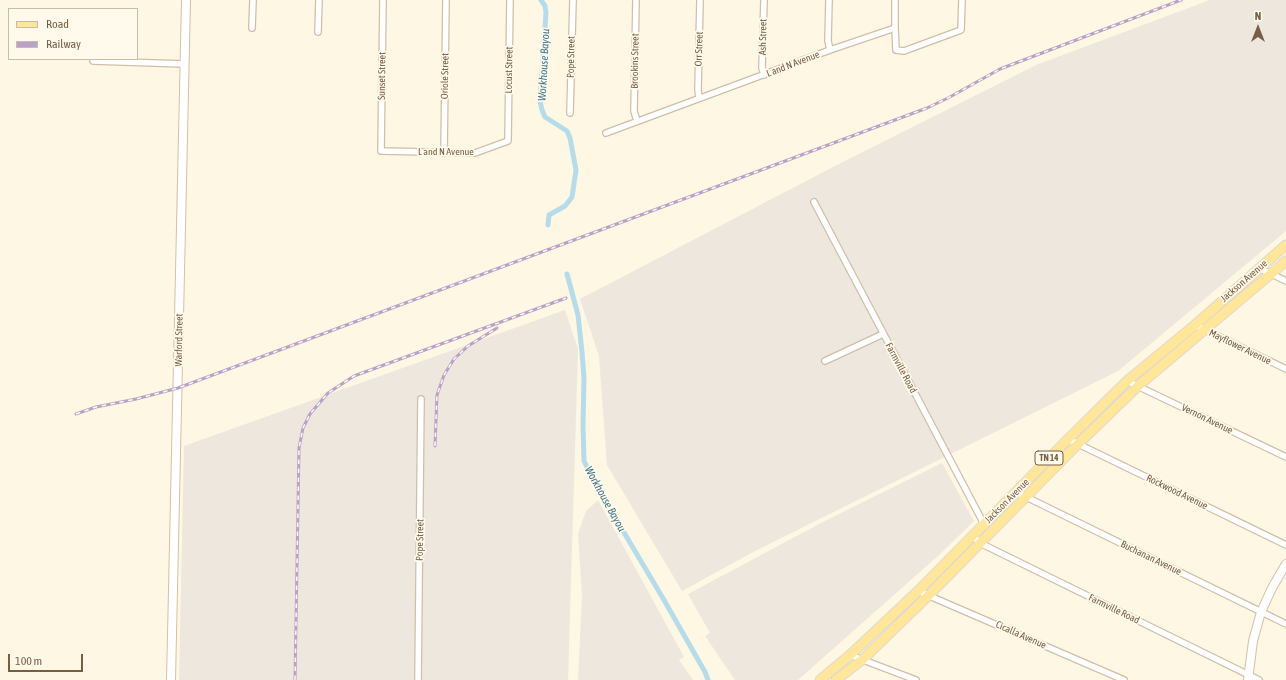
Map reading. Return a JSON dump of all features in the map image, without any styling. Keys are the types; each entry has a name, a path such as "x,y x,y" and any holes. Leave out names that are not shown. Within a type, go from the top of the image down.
{"main road":[{"name":"Warford Street","path":"171,680 186,0"},
{"name":"Jackson Avenue","path":"820,680 850,655 918,591 1127,381 1195,325 1286,245"},
{"name":"Jackson Avenue","path":"836,680 862,660 929,595 1078,444 1138,386 1286,261"},
{"path":"1249,678 1253,640 1261,612 1272,588 1286,564"}],"street":[{"path":"252,28 253,0"},
{"path":"318,32 319,0"},
{"name":"Sunset Street","path":"381,151 383,0"},
{"name":"Oriole Street","path":"444,153 446,0"},
{"name":"Locust Street","path":"508,141 510,0"},
{"name":"Pope Street","path":"570,114 572,0"},
{"name":"Brookins Street","path":"636,0 634,111 637,121"},
{"name":"Orr Street","path":"699,98 700,0"},
{"name":"Ash Street","path":"764,0 762,68 764,75"},
{"path":"829,0 828,41 830,50"},
{"path":"895,0 894,28 896,50 904,51 961,30 962,0"},
{"name":"L and N Avenue","path":"606,133 830,50 894,28"},
{"path":"93,61 185,64"},
{"name":"L and N Avenue","path":"381,151 475,153 508,141"},
{"name":"Farmville Road","path":"814,202 983,525 990,532"},
{"path":"1259,268 1286,281"},
{"name":"Mayflower Avenue","path":"1195,325 1286,369"},
{"path":"825,361 883,334"},
{"name":"Vernon Avenue","path":"1127,381 1286,457"},
{"name":"Pope Street","path":"418,680 421,399"},
{"name":"Rockwood Avenue","path":"1068,439 1286,545"},
{"name":"Buchanan Avenue","path":"1016,492 1286,624"},
{"name":"Farmville Road","path":"972,536 980,543 1249,678 1259,680"},
{"name":"Cicalla Avenue","path":"918,591 1124,680"},
{"path":"850,655 916,680"}],"shaded area":[{"path":"1210,0 1286,0 1286,231 1118,371 755,551 682,591 607,465 599,356 580,299 833,167 1036,65"},
{"path":"565,310 578,349 568,680 179,680 184,446"},
{"path":"942,463 974,521 939,555 798,680 735,680 705,636 710,633 688,594 823,522"},
{"path":"598,500 684,657 679,660 693,680 578,680 582,596 578,534 586,511"}],"waterway":[{"name":"Workhouse Bayou","path":"541,0 545,6 546,13 540,101 545,117 567,131 570,138 576,170 572,197 565,206 549,215 548,225"},
{"name":"Workhouse Bayou","path":"567,274 578,315 582,352 584,378 584,461 597,487 664,600 705,672 708,680"}],"railway":[{"path":"76,414 96,407 136,399 178,388 927,108 1000,69 1181,0"},
{"path":"295,680 299,448 303,428 310,414 328,393 354,376 566,298"},
{"path":"435,446 437,395 444,375 454,359 468,346 497,328"}]}
